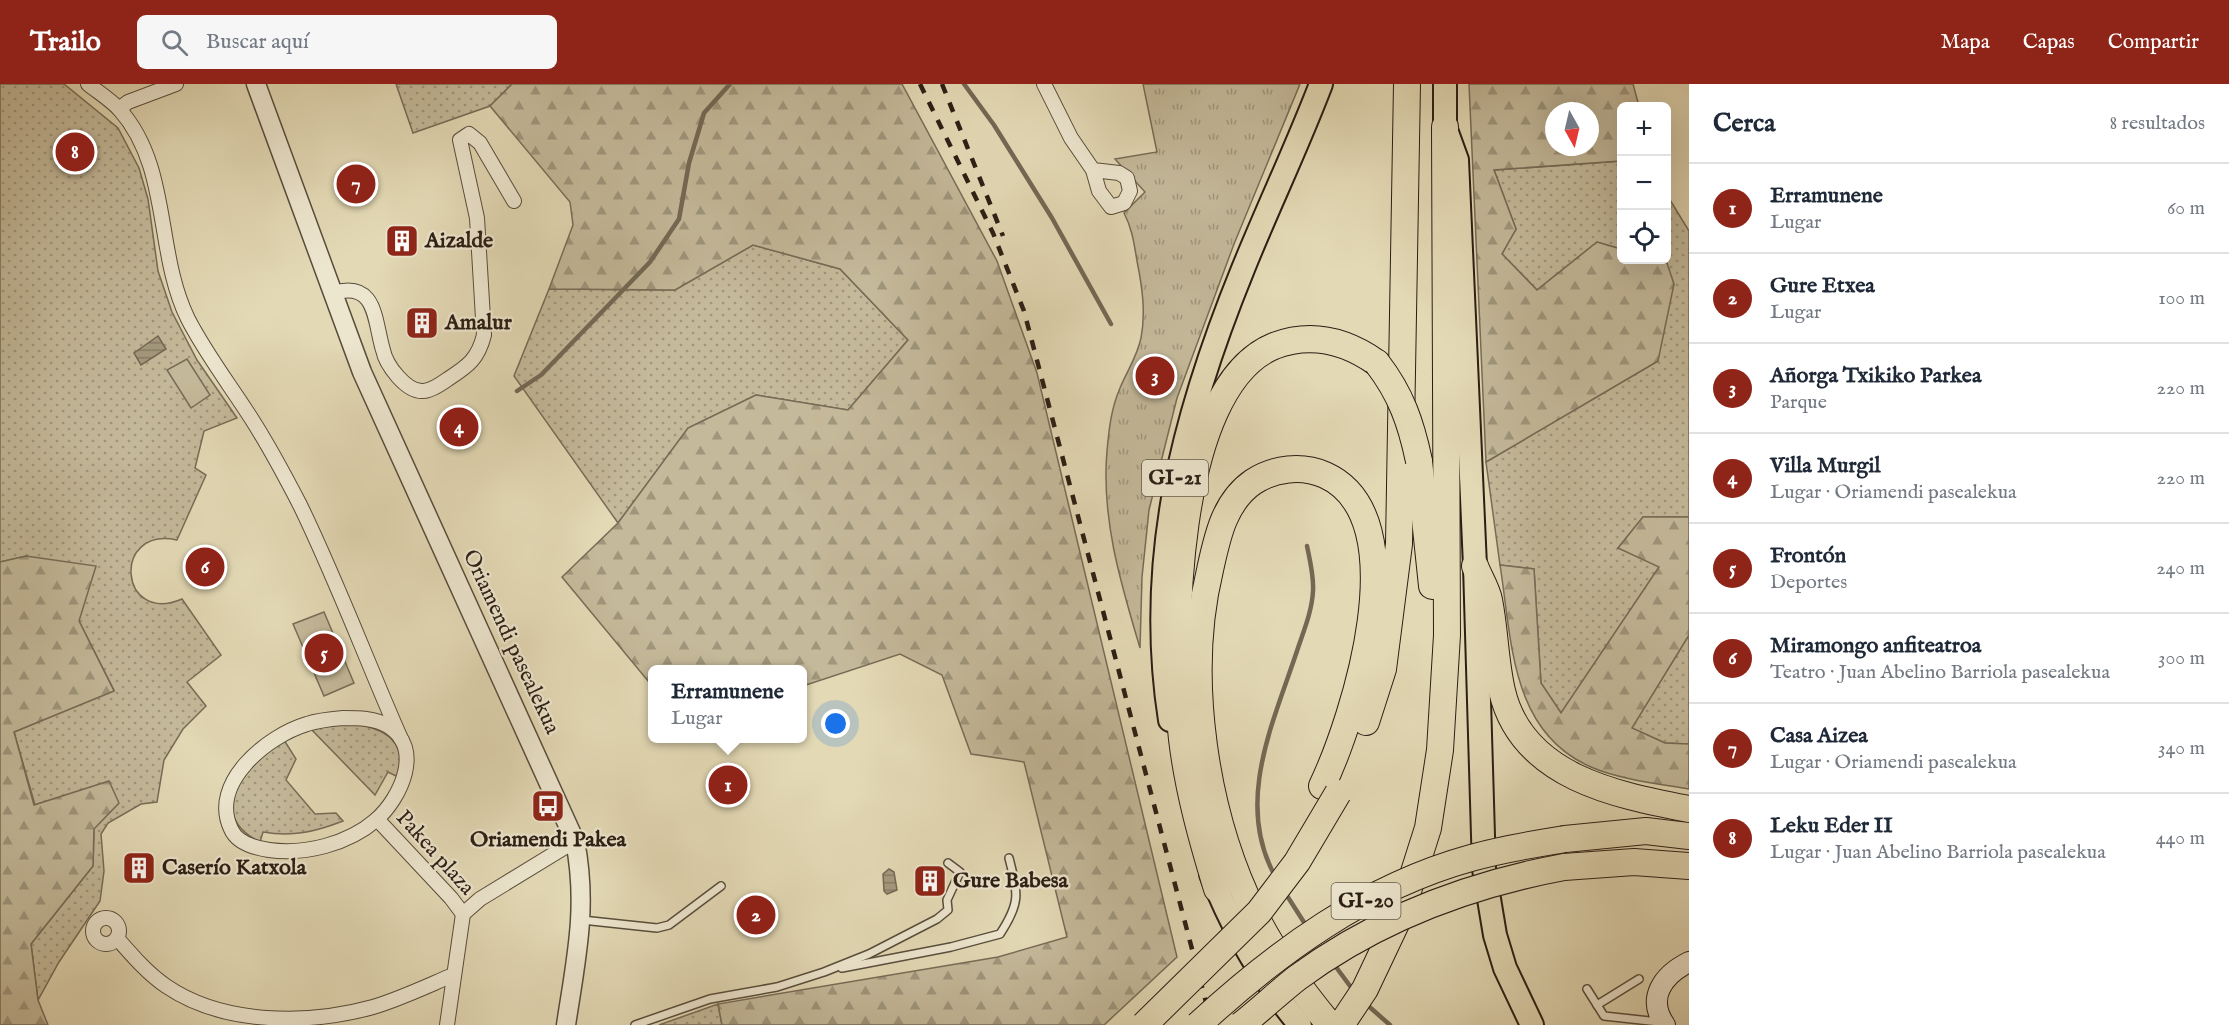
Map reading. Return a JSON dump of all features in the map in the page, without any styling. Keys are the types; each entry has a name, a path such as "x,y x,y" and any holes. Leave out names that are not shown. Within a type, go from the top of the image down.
{"highway":[{"path":"1144,1025 1249,904 1330,790 1363,733 1383,669 1392,613 1399,544 1407,84"},
{"path":"1341,1025 1365,989 1401,913 1428,828 1440,750 1447,635 1445,127"},
{"path":"1217,890 1188,778 1176,666 1182,556 1204,436 1216,405 1236,374 1254,357 1277,345 1302,340 1329,340 1354,348 1377,363 1394,384 1406,409 1419,461 1436,635 1444,678"},
{"path":"1330,790 1367,652 1372,618 1370,541 1359,507 1344,487 1334,479 1311,470 1287,470 1264,476 1245,489 1231,506 1221,526 1207,581 1202,623 1201,702 1212,787 1240,880 1253,912 1284,965 1330,1025"},
{"path":"1475,566 1489,598 1503,694 1514,718 1538,751 1556,767 1596,786 1628,796 1689,809"},
{"name":"GI-20","path":"1198,1025 1279,955 1325,923 1383,892 1432,870 1472,857 1565,839 1646,831 1689,836"},
{"name":"GI-20","path":"1241,1025 1297,978 1360,938 1428,904 1508,878 1564,867 1634,862 1689,866"}],"main road":[{"name":"GI-21","path":"1300,1025 1269,986 1233,924 1217,890 1184,789 1167,704 1161,628 1169,510 1186,432 1223,319 1321,84"},
{"path":"1445,84 1445,127 1457,160 1475,566 1484,869 1488,901 1505,968 1532,1025"},
{"path":"1664,1024 1658,1013 1659,989 1675,969 1689,962"}],"street":[{"path":"88,84 119,109 134,129 150,162 158,189 165,250 172,279 187,316 205,350 252,420 300,505 400,739"},
{"path":"119,109 128,102 176,84"},
{"name":"Oriamendi pasealekua","path":"256,84 333,293 385,425 574,841 581,874 582,920 566,1025"},
{"path":"1044,84 1071,138 1093,170 1099,191 1111,207 1124,203 1130,190 1127,178 1119,174 1093,170"},
{"path":"333,293 348,288 359,292 370,302 375,313 383,353 410,388 423,391 440,384 461,371 479,354 484,335 477,218 460,140 469,134 480,143 514,201"},
{"name":"Pakea plaza","path":"343,718 364,719 389,726 400,739 406,756 406,775 396,796 377,819 359,831 320,848 283,852 245,843 233,833 224,810 229,791 249,761 266,745 306,724 343,718"},
{"name":"Pakea plaza","path":"377,819 451,898 463,914"},
{"path":"447,1025 463,914 480,899 574,841"},
{"path":"117,938 166,986 218,1011 271,1019 325,1018 373,1007 453,975"}],"lane":[{"path":"824,972 951,947 1000,934 1012,916 1017,899 1009,858"},
{"path":"635,1025 710,999 777,987 824,972 869,954 937,919 948,910 947,900 960,872 948,863"},
{"path":"582,920 657,928 669,925 721,886"},
{"path":"1597,1005 1639,979"},
{"path":"1587,988 1604,1016 1664,1024"}],"green space":[{"path":"0,84 64,84 118,128 139,168 148,199 158,271 172,312 197,360 237,418 204,431 195,468 206,475 177,540 156,540 141,547 133,560 131,574 135,589 145,599 161,604 182,599 221,655 187,682 206,706 183,729 164,760 157,802 141,804 108,823 101,834 104,871 100,901 59,962 38,1000 31,944 93,866 94,829 109,782 35,805 14,732 114,690 79,621 26,556 0,562"},
{"path":"396,84 512,84 490,106 413,133"},
{"path":"512,84 902,84 997,261 1037,373 1177,957 1104,1025 722,1025 718,1004 998,957 1067,937 1024,762 971,754 942,675 900,654 807,685 807,665 648,665 648,681 562,577 618,523 688,428 756,395 848,410 908,340 840,269 753,245 675,290 549,289 573,225 570,202 490,106"},
{"path":"1143,84 1300,84 1234,244 1177,398 1149,510 1142,577 1140,648 1114,551 1106,476 1112,411 1137,351 1142,328 1140,280 1132,236 1124,213 1145,192 1115,159 1157,152"},
{"path":"1469,84 1633,84 1638,102 1617,102 1617,161 1494,170 1516,229 1502,254 1537,290 1597,242 1617,248 1617,264 1667,264 1674,284 1658,361 1486,462"},
{"path":"1617,161 1617,248 1597,242 1537,290 1502,254 1516,229 1494,170"},
{"path":"1671,202 1689,231 1689,517 1643,517 1618,548 1660,566 1561,713 1541,683 1534,569 1500,565 1486,462 1658,361 1667,264 1671,264"},
{"path":"753,245 840,269 908,340 848,410 756,395 688,428 618,523 514,376 549,289 675,290"},
{"path":"187,359 210,395 191,408 167,370"},
{"path":"1643,517 1689,517 1689,635 1632,728 1665,743 1689,744 1689,789 1613,775 1591,767 1564,751 1544,731 1530,707 1513,653 1500,565 1534,569 1541,683 1561,713 1659,567 1618,548"},
{"path":"26,556 96,566 79,621 114,691 14,732 34,805 109,781 119,803 94,829 93,866 31,944 38,1000 48,1025 0,1025 0,562"},
{"path":"324,612 354,683 324,696 293,624"},
{"path":"1689,635 1689,744 1665,743 1631,728"},
{"path":"353,723 375,729 391,738 400,754 398,777 388,772 375,795 311,729 326,724"},
{"path":"284,740 296,759 286,780 315,814 336,813 343,821 303,832 284,834 263,832 260,842 243,830 234,817 233,803 237,789 245,775 270,750"},
{"path":"718,1004 722,1025 659,1025"}],"shaded area":[{"path":"158,336 166,349 141,365 134,353"},
{"path":"889,869 894,872 897,890 887,894 884,891 883,874"}],"waterway":[{"path":"517,391 541,375 650,262 679,219 689,163 704,113 730,84"},
{"path":"964,84 994,125 1052,218 1111,324"},
{"path":"1275,876 1263,848 1258,819 1258,791 1269,733 1311,606 1313,580 1307,546"},
{"path":"1284,891 1307,927"},
{"path":"1333,963 1353,990"},
{"path":"1365,1003 1390,1025"}],"railway":[{"path":"920,84 993,233 1024,311 1212,1025"},
{"path":"942,84 1003,236"}],"place":[{"name":"Leku Eder II","path":"75,152"},
{"name":"Casa Aizea","path":"356,184"},
{"name":"Aizalde","path":"402,241"},
{"name":"Amalur","path":"422,323"},
{"name":"Añorga Txikiko Parkea","path":"1155,376"},
{"name":"Villa Murgil","path":"459,427"},
{"name":"Miramongo anfiteatroa","path":"205,567"},
{"name":"Frontón","path":"324,653"},
{"name":"Erramunene","path":"728,785"},
{"name":"Oriamendi Pakea","path":"548,806"},
{"name":"Caserío Katxola","path":"139,868"},
{"name":"Gure Babesa","path":"930,881"},
{"name":"Gure Etxea","path":"756,915"}]}
